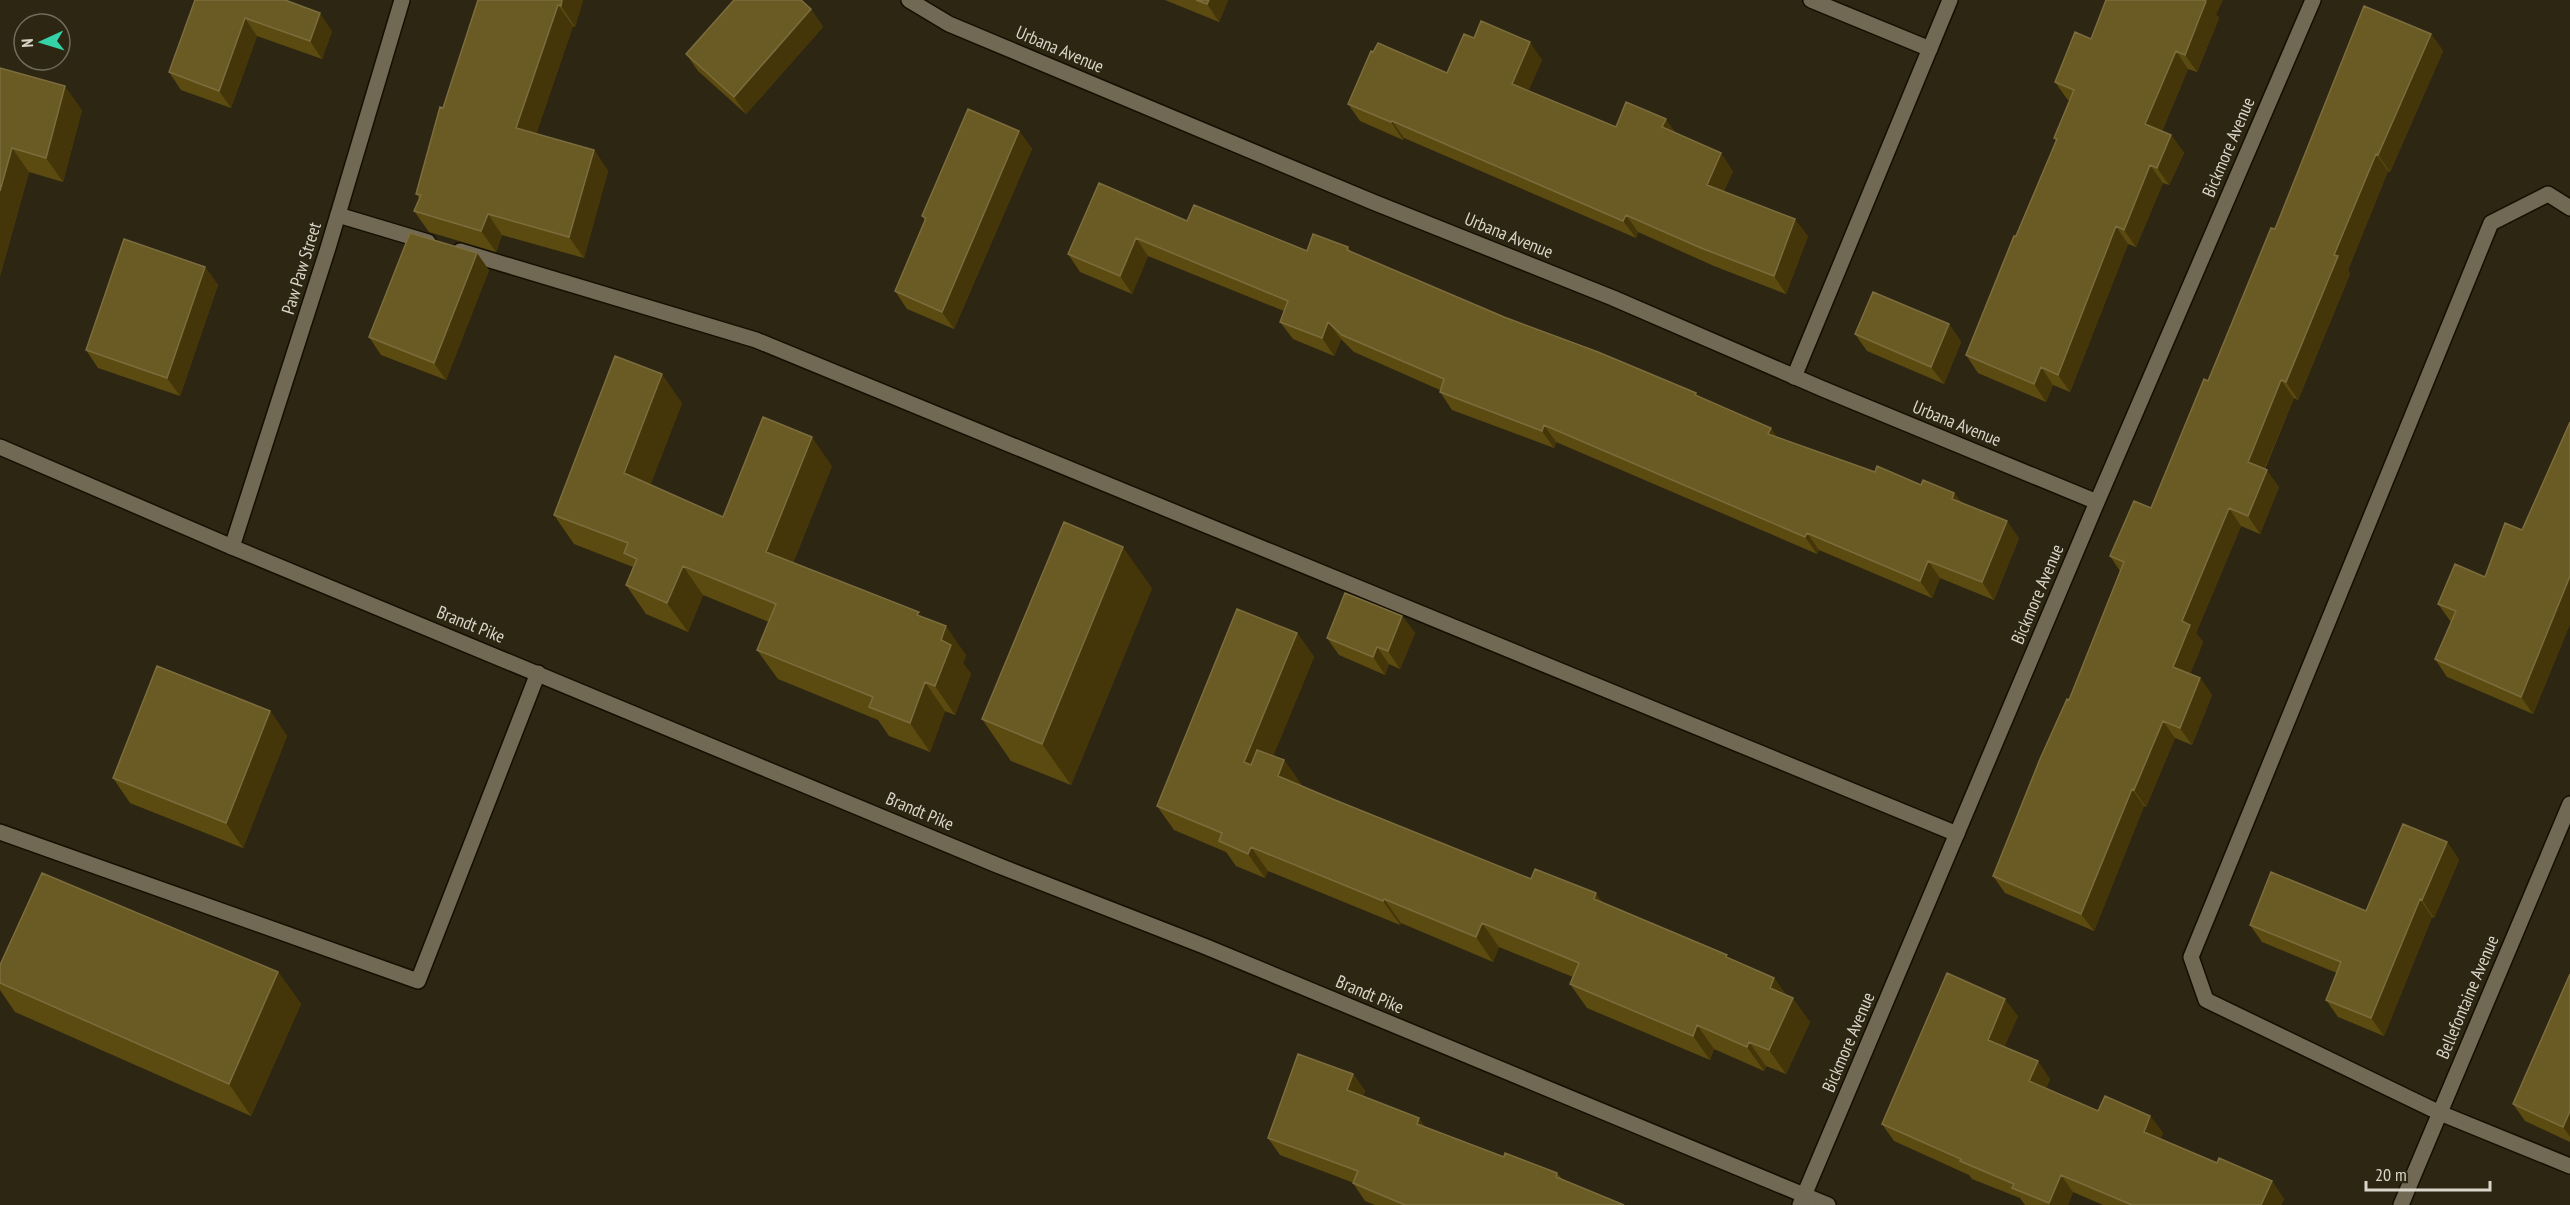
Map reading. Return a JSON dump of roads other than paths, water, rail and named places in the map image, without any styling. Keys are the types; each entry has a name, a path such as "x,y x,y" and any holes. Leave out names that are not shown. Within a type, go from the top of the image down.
{"street":[{"name":"Paw Paw Street","path":"232,547 338,215 402,0"},
{"name":"Urbana Avenue","path":"909,0 949,24 1373,202 1613,298 2097,502"},
{"path":"1811,0 1930,49"},
{"path":"1794,376 1950,0"},
{"name":"Bickmore Avenue","path":"1802,1200 2097,502 2313,0"},
{"path":"2570,208 2548,194 2491,223 2191,957 2206,1000 2440,1113 2570,1166"},
{"path":"338,215 756,340 1957,834"},
{"name":"Brandt Pike","path":"0,447 232,547 997,865 1204,946 1802,1200 1827,1205"},
{"path":"0,832 418,981 538,673"},
{"name":"Bellefontaine Avenue","path":"2400,1205 2570,804"}]}
